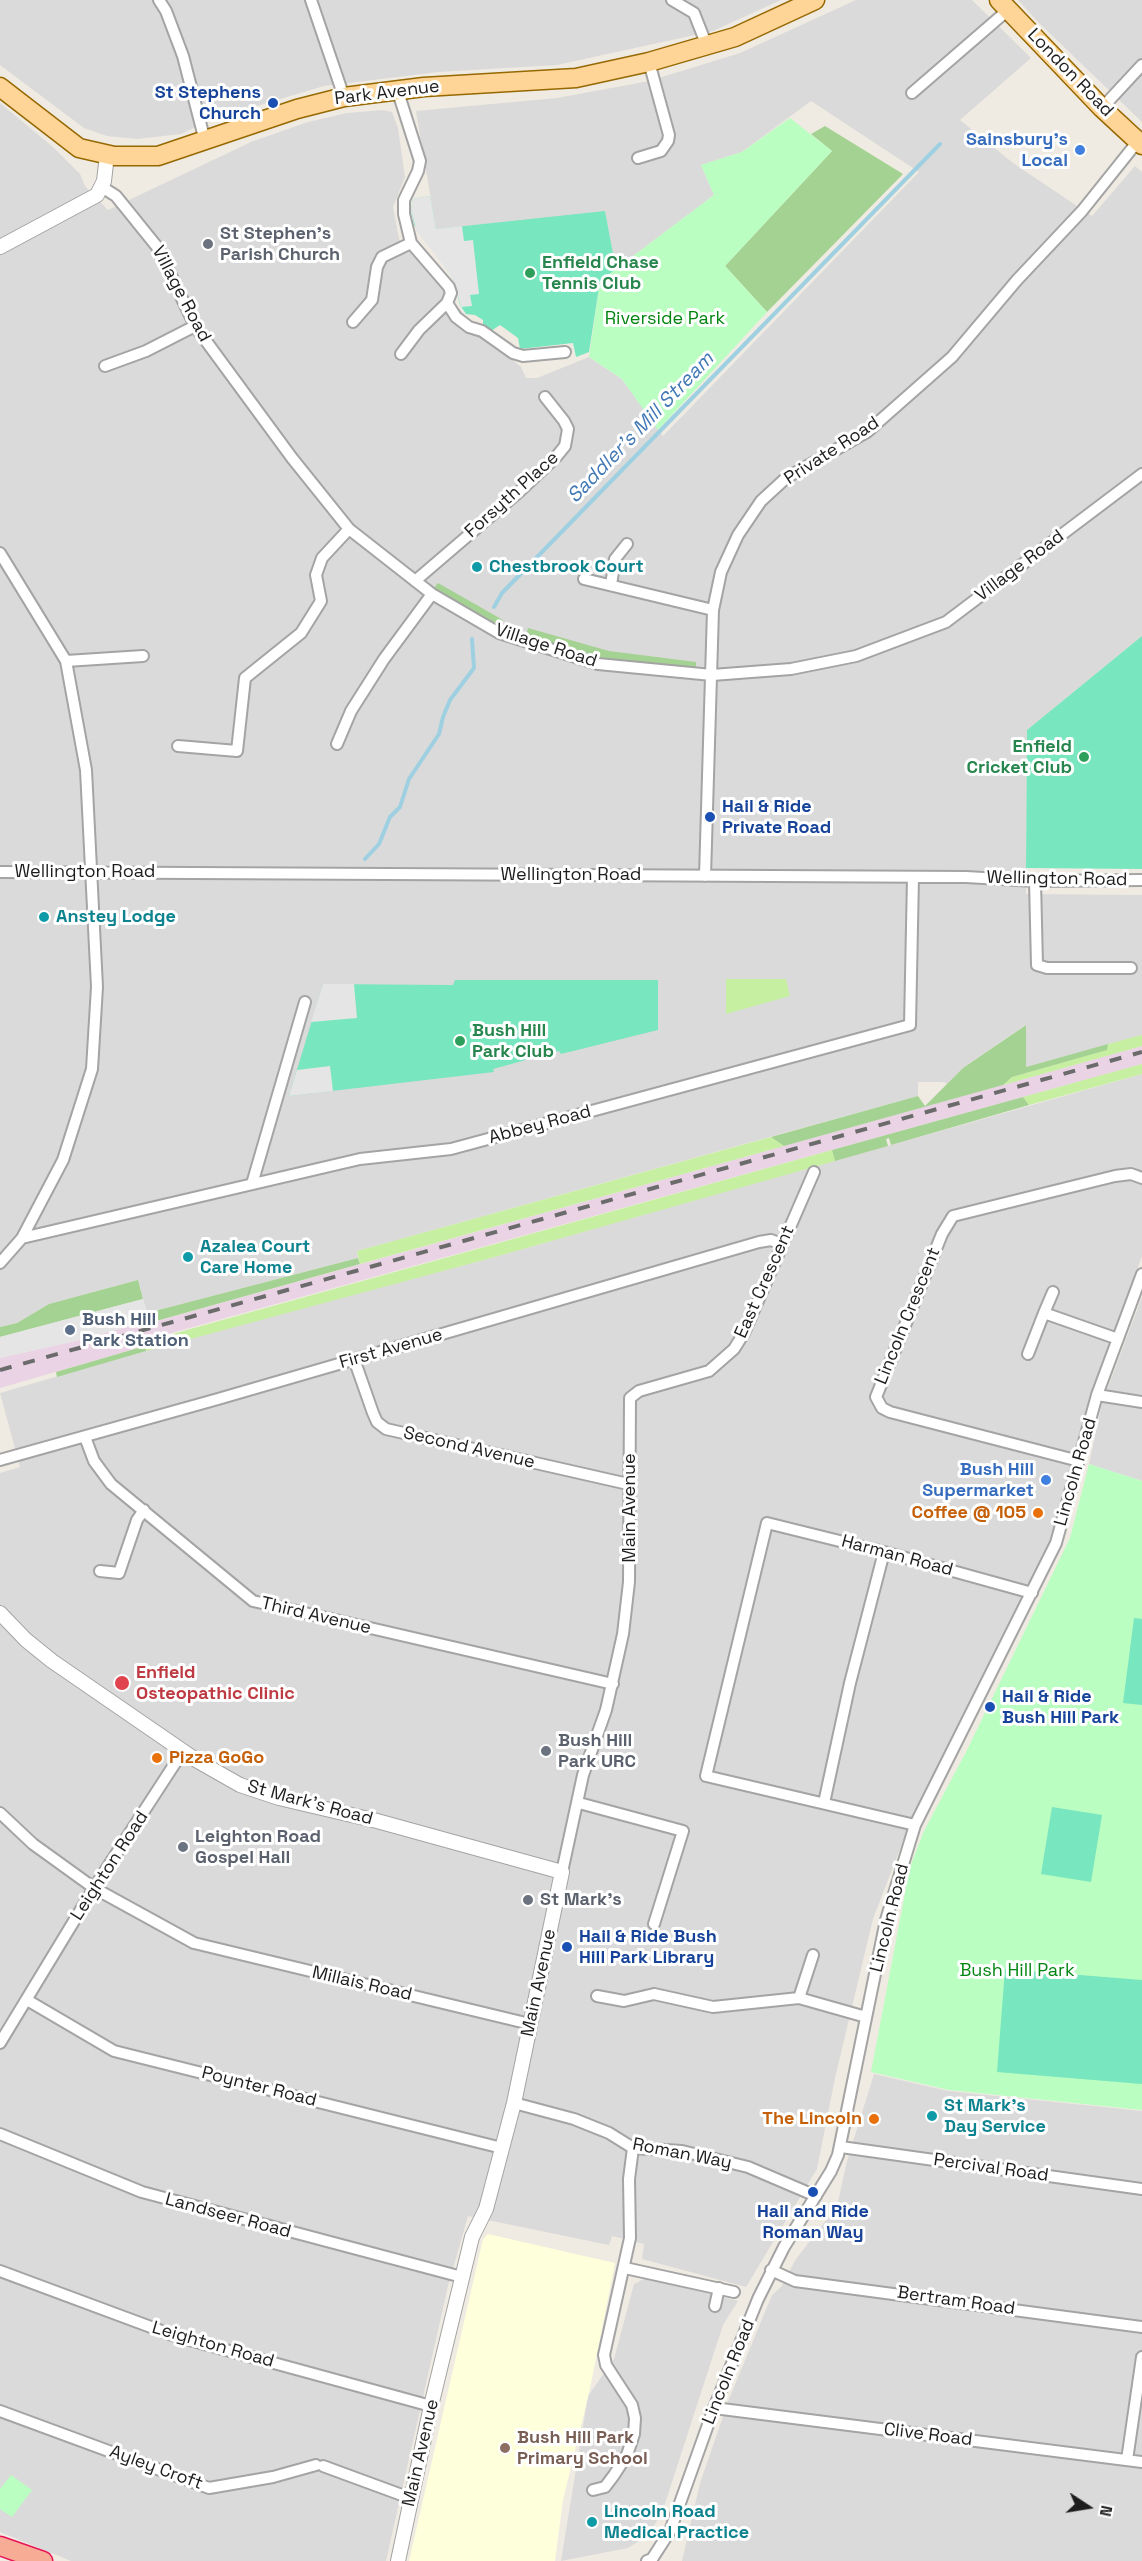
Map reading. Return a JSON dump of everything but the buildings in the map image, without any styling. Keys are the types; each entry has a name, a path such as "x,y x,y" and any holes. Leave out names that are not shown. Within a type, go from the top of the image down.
{"highway":[{"path":"0,2546 43,2561"}],"main road":[{"name":"Park Avenue","path":"107,155 158,156 297,109 344,97 397,89 559,80 650,62 735,37 815,0"},
{"name":"London Road","path":"1004,5 1102,108 1140,143"},
{"path":"0,87 72,144 107,155"}],"street":[{"path":"159,0 166,11 183,56 205,141"},
{"path":"311,0 344,97"},
{"path":"672,0 694,13 707,46"},
{"path":"912,93 1004,5"},
{"path":"638,158 661,151 669,135 650,62"},
{"path":"1102,108 1142,65"},
{"path":"397,89 420,161 418,171 404,200 404,214 411,243 449,287 451,294 447,303 419,330 401,354"},
{"name":"Private Road","path":"705,876 712,610 721,572 738,535 761,501 786,478 867,432 952,357 1017,280 1082,211 1140,143"},
{"path":"0,247 97,195 102,187 107,155"},
{"name":"Village Road","path":"102,187 116,196 158,248 195,326 291,458 349,529 432,594 499,633 598,664 712,675 790,669 856,656 946,622 1142,474"},
{"path":"353,322 372,300 377,267 382,257 411,243"},
{"path":"447,303 462,322 482,331 513,353 523,356 565,352"},
{"path":"105,366 146,351 195,326"},
{"name":"Forsyth Place","path":"415,580 520,491 565,446 568,429 545,397"},
{"path":"178,746 237,751 245,678 301,633 321,601 316,575 322,558 349,529"},
{"path":"611,585 615,559 627,544"},
{"path":"0,553 66,662 86,771 93,871 97,987 92,1069 63,1160 22,1238 0,1263"},
{"path":"584,579 712,610"},
{"path":"337,744 351,711 384,658 432,594"},
{"path":"66,662 143,656"},
{"name":"Wellington Road","path":"0,872 1142,880"},
{"name":"Abbey Road","path":"22,1238 360,1159 451,1149 910,1025 913,877"},
{"path":"1035,881 1037,964 1047,969 1131,968"},
{"path":"252,1184 300,1008"},
{"name":"East Crescent","path":"630,1398 639,1391 710,1371 734,1350 744,1333 814,1173"},
{"name":"Lincoln Crescent","path":"1079,1461 890,1412 882,1408 876,1397 942,1233 953,1216 1115,1176 1131,1174 1142,1178"},
{"name":"First Avenue","path":"0,1460 759,1242 771,1240 781,1244"},
{"name":"Lincoln Road","path":"652,2560 670,2531 714,2408 771,2270 831,2171 840,2147 888,1911 915,1826 1056,1543 1097,1395 1142,1274"},
{"path":"1028,1354 1053,1292"},
{"path":"1044,1313 1118,1339"},
{"name":"Second Avenue","path":"354,1359 373,1413 386,1429 628,1484"},
{"path":"1097,1395 1142,1402"},
{"name":"Main Avenue","path":"398,2561 430,2406 472,2237 486,2209 514,2103 530,2024 536,2006 562,1872 579,1803 583,1775 613,1684 623,1634 629,1582 630,1398"},
{"name":"Third Avenue","path":"85,1437 94,1461 102,1474 253,1601 613,1684"},
{"path":"100,1571 119,1573 137,1520 144,1510"},
{"name":"Harman Road","path":"824,1803 705,1776 767,1523 884,1552 1032,1593"},
{"path":"884,1552 850,1683 824,1803 915,1826"},
{"name":"St Mark's Road","path":"0,1613 26,1640 52,1661 183,1751 240,1785 279,1798 377,1821 562,1872"},
{"name":"Leighton Road","path":"0,2043 94,1888 183,1751"},
{"path":"579,1803 683,1831 654,1924"},
{"name":"Millais Road","path":"0,1813 33,1844 94,1888 194,1943 530,2024"},
{"path":"799,1998 813,1955"},
{"path":"597,1996 624,2001 654,1994 713,2007 799,1998 866,2017"},
{"name":"Poynter Road","path":"27,2000 114,2051 502,2148"},
{"name":"Roman Way","path":"514,2103 574,2119 609,2133 633,2148 682,2151 748,2167 816,2196"},
{"name":"Landseer Road","path":"0,2134 142,2192 462,2277"},
{"name":"Percival Road","path":"840,2147 1142,2189"},
{"path":"593,2490 605,2487 614,2475 627,2455 634,2434 635,2418 632,2405 604,2361 631,2231 629,2179 633,2148"},
{"path":"625,2268 734,2292"},
{"name":"Bertram Road","path":"771,2270 795,2281 1142,2327"},
{"name":"Leighton Road","path":"0,2271 175,2336 430,2406"},
{"path":"715,2306 719,2288"},
{"path":"1127,2460 1142,2357"},
{"name":"Clive Road","path":"714,2408 1142,2462"},
{"name":"Ayley Croft","path":"0,2411 209,2488 319,2466 411,2498"}],"shaded area":[{"path":"0,0 781,0 713,31 557,65 438,72 324,86 210,120 181,134 137,139 107,136 84,128 0,65"},
{"path":"856,0 972,0 1031,58 960,120 1013,163 1092,216 1135,166 1142,172 1142,636 1027,730 1026,894 1142,895 1142,1035 1026,1067 1025,1025 963,1068 947,1084 918,1082 918,1096 357,1251 358,1258 147,1313 138,1280 49,1304 17,1323 0,1327 0,103 53,147 80,174 85,186 108,210 251,142 308,122 347,113 382,110 392,112 398,128 405,177 393,207 399,239 413,256 478,332 521,367 526,378 537,378 589,357 622,379 663,436 919,172 811,101 742,152 701,165 714,195 616,269 605,212 436,229 416,111 557,98 649,81 740,53"},
{"path":"1018,0 1142,0 1142,122 1038,22"},
{"path":"430,196 436,229 462,226 464,241 473,240 479,294 470,295 472,306 461,307 453,278 416,230 411,209 413,199"},
{"path":"323,984 354,984 357,1018 311,1022"},
{"path":"1142,1046 1142,1064 153,1338 144,1342 145,1346 0,1388 0,1358 148,1321 150,1323"},
{"path":"330,1066 333,1091 289,1096 297,1070"},
{"path":"1142,1074 1142,1256 1091,1394 1050,1543 908,1828 873,1919 835,2078 817,2169 746,2287 642,2259 644,2244 612,2236 609,2245 468,2216 448,2286 386,2561 71,2561 0,2532 0,1473 20,1467 0,1393 162,1346 491,1258"},
{"path":"1142,1297 1142,1481 1089,1464 1102,1403"},
{"name":"Bush Hill Park Station","path":"143,1299 148,1321 0,1358 0,1337"},
{"path":"874,2074 948,2091 1142,2111 1142,2561 682,2561 700,2483 729,2399 772,2295 781,2287 796,2259 837,2206 847,2161"},
{"name":"Bush Hill Park Primary School","path":"488,2234 615,2263 589,2393 563,2500 555,2561 409,2561 483,2239"},
{"path":"646,2278 738,2301 723,2325 662,2513 647,2536 628,2548 561,2561 588,2396 614,2359 634,2284"}],"green space":[{"name":"Riverside Park","path":"790,118 832,151 725,266 767,312 658,430 622,379 589,357 600,281 714,195 701,165 742,152"},
{"path":"825,126 903,174 767,312 725,266 832,151 811,134"},
{"name":"Enfield Chase Tennis Club","path":"430,196 436,229 605,211 616,269 600,281 589,352 576,357 573,343 520,349 518,338 500,325 491,331 483,326 483,320 475,315 466,314 460,305 453,278 414,225 411,209 413,199"},
{"path":"438,583 503,620 500,627 434,588"},
{"path":"528,628 609,651 696,662 696,671 607,659 526,636"},
{"name":"Enfield Cricket Club","path":"1142,636 1142,869 1026,868 1027,730"},
{"path":"726,979 786,979 790,996 726,1014"},
{"name":"Bush Hill Park Club","path":"455,980 658,980 658,1030 561,1054 559,1051 493,1069 494,1072 289,1096 323,984 453,985"},
{"path":"1026,1025 1026,1067 1108,1044 1107,1050 1012,1077 1003,1085 784,1146 771,1137 918,1096 925,1106 963,1068"},
{"path":"1142,1035 1142,1046 1003,1085 1012,1077 1106,1050 1108,1044"},
{"path":"1142,1064 1142,1074 1029,1105 1023,1097"},
{"path":"1023,1097 1029,1105 891,1145 889,1138 886,1139 888,1146 835,1161 832,1150"},
{"path":"771,1137 784,1146 360,1264 357,1251"},
{"path":"832,1150 835,1161 491,1258 146,1351 144,1342"},
{"path":"358,1258 360,1264 149,1323 147,1313"},
{"path":"138,1280 143,1299 0,1337 0,1327 17,1323 49,1304"},
{"path":"145,1346 146,1351 57,1377 56,1372"},
{"name":"Bush Hill Park","path":"1089,1464 1142,1481 1142,2110 949,2090 871,2072 910,1867 924,1831 966,1752 1070,1538"},
{"path":"1134,1618 1142,1619 1142,1705 1123,1703"},
{"path":"1052,1807 1102,1815 1091,1882 1041,1874"},
{"path":"1005,1969 1142,1980 1142,2084 997,2072"},
{"path":"11,2475 32,2490 12,2517 0,2509 0,2489"}],"waterway":[{"name":"Saddler's Mill Stream","path":"494,607 502,593 940,144"},
{"name":"Saddler's Mill Stream","path":"365,859 379,844 390,817 400,807 409,779 439,734 450,700 474,668 472,639"}],"railway":[{"path":"0,1370 1142,1052"}],"place":[{"name":"St Stephens Church","path":"273,103"},
{"name":"Sainsbury's Local","path":"1080,150"},
{"name":"St Stephen's Parish Church","path":"208,244"},
{"name":"Enfield Chase Tennis Club","path":"530,273"},
{"name":"Chestbrook Court","path":"477,567"},
{"name":"Enfield Cricket Club","path":"1084,757"},
{"name":"Hail & Ride Private Road","path":"710,817"},
{"name":"Anstey Lodge","path":"44,917"},
{"name":"Bush Hill Park Club","path":"460,1041"},
{"name":"Azalea Court Care Home","path":"188,1257"},
{"name":"Bush Hill Park Station","path":"70,1330"},
{"name":"Bush Hill Supermarket","path":"1046,1480"},
{"name":"Coffee @ 105","path":"1038,1513"},
{"name":"Enfield Osteopathic Clinic","path":"122,1683"},
{"name":"Hail & Ride Bush Hill Park","path":"990,1707"},
{"name":"Bush Hill Park URC","path":"546,1751"},
{"name":"Pizza GoGo","path":"157,1758"},
{"name":"Leighton Road Gospel Hall","path":"183,1847"},
{"name":"St Mark's","path":"528,1900"},
{"name":"Hail & Ride Bush Hill Park Library","path":"567,1947"},
{"name":"St Mark's Day Service","path":"932,2116"},
{"name":"The Lincoln","path":"874,2119"},
{"name":"Hail and Ride Roman Way","path":"813,2192"},
{"name":"Bush Hill Park Primary School","path":"505,2448"},
{"name":"Lincoln Road Medical Practice","path":"592,2522"}]}
